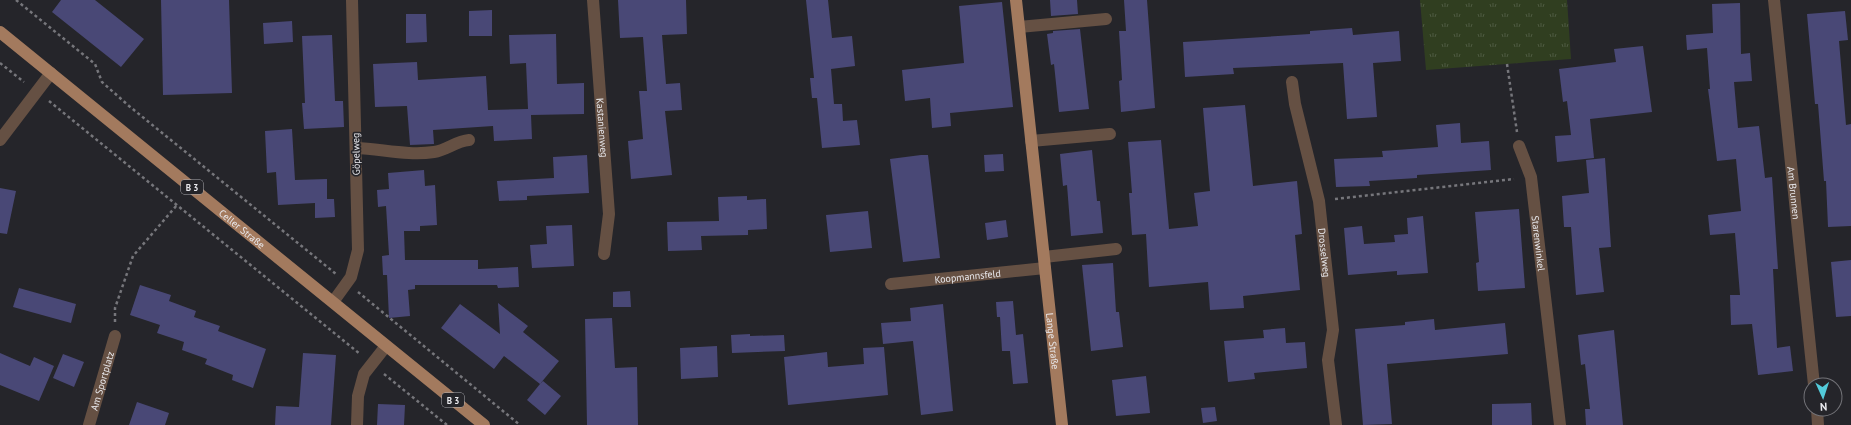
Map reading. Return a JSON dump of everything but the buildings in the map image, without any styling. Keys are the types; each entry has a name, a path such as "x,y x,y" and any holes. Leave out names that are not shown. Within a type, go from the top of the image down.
{"main road":[{"name":"Lange Straße","path":"1016,0 1062,425"},
{"name":"Celler Straße","path":"0,32 484,425"}],"street":[{"name":"Göpelweg","path":"333,302 352,277 358,250 352,0"},
{"name":"Kastanienweg","path":"593,0 609,214 604,254"},
{"name":"Am Brunnen","path":"1774,0 1813,377"},
{"path":"1019,27 1106,19"},
{"path":"0,140 51,72"},
{"name":"Drosselweg","path":"1292,82 1295,104 1319,201 1333,330 1328,360 1336,425"},
{"path":"1031,141 1110,134"},
{"path":"356,148 420,153 447,149 462,140 469,140"},
{"name":"Starenwinkel","path":"1519,146 1531,177 1560,425"},
{"path":"1044,262 1116,249"},
{"name":"Koopmannsfeld","path":"891,284 1044,262"},
{"name":"Am Sportplatz","path":"89,425 115,336"},
{"path":"357,425 358,396 364,374 386,346"}],"path":[{"path":"16,0 95,64 102,82 129,106 520,425"},
{"path":"0,64 36,91 317,319"},
{"path":"1507,64 1519,146"},
{"path":"1319,201 1531,177"},
{"path":"115,336 115,308 133,256 177,205"},
{"path":"432,413 448,425"}],"green space":[{"path":"1420,0 1567,0 1571,59 1426,70"}]}
